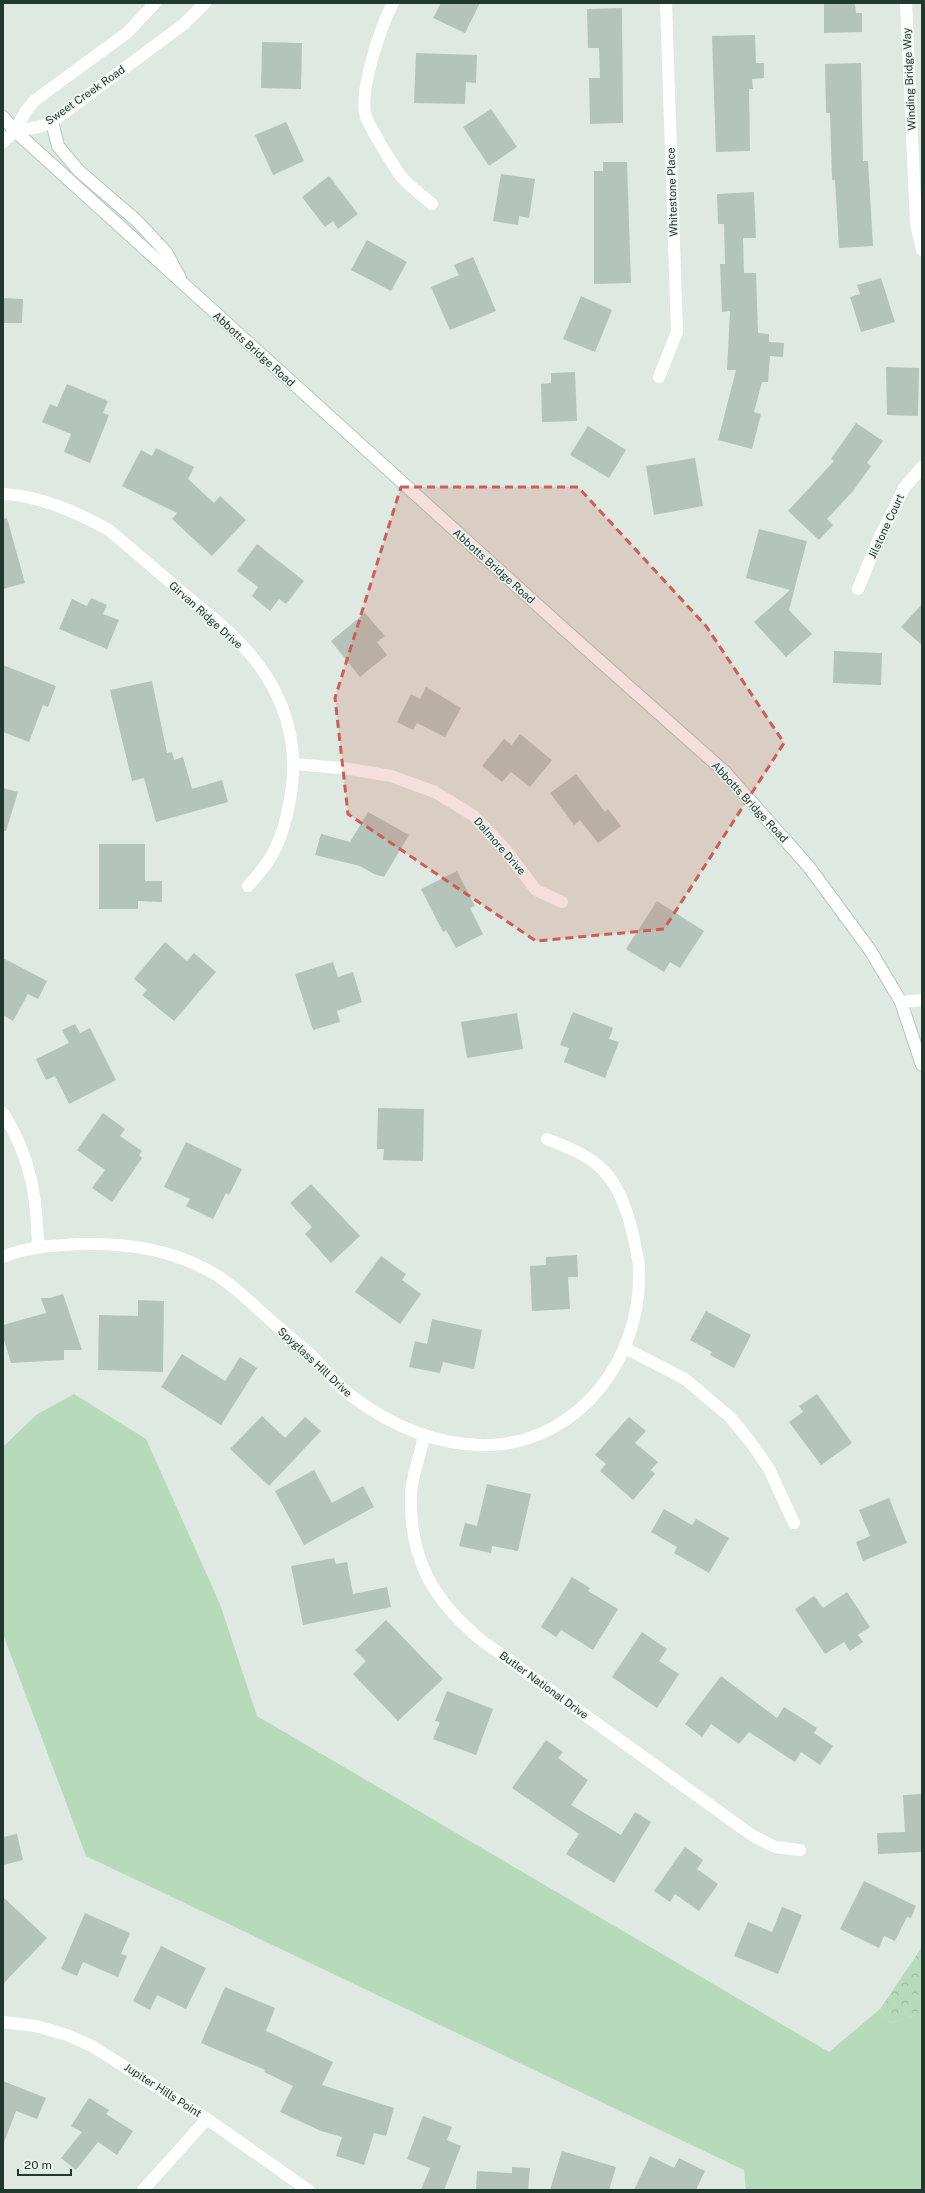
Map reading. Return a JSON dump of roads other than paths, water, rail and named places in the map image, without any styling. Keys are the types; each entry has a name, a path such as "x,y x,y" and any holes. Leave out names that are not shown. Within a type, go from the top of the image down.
{"street":[{"path":"3,142 15,131 26,111 34,101 128,32 155,3"},
{"name":"Sweet Creek Road","path":"15,131 38,128 52,122 184,24 205,3"},
{"path":"393,3 384,21 373,54 364,104 366,117 401,176 432,204"},
{"name":"Whitestone Place","path":"659,377 677,332 666,3"},
{"name":"Winding Bridge Way","path":"906,3 916,224 922,250"},
{"name":"Abbotts Bridge Road","path":"3,117 15,131 183,285 565,630 725,772 809,867 870,950 902,1002 922,1065"},
{"path":"52,122 58,146 79,171 137,221 166,252 183,285"},
{"name":"Jilstone Court","path":"858,589 877,543 904,488 922,467"},
{"name":"Girvan Ridge Drive","path":"3,494 20,495 42,500 88,519 109,530 236,639 260,668 277,694 287,718 293,742 295,764 291,795 283,828 272,856 248,886"},
{"name":"Dalmore Drive","path":"295,764 350,769 391,776 435,792 474,816 505,849 536,890 562,902"},
{"path":"902,1002 922,1000"},
{"path":"3,1113 25,1156 33,1184 37,1213 38,1248"},
{"name":"Spyglass Hill Drive","path":"3,1257 50,1245 102,1244 146,1248 187,1260 218,1276 310,1353 351,1396 392,1422 424,1435 460,1444 490,1445 520,1441 546,1432 571,1418 592,1398 615,1367 625,1348 637,1302 639,1268 629,1215 620,1194 602,1169 577,1152 547,1139"},
{"path":"625,1348 685,1379 730,1418 752,1444 769,1469 794,1523"},
{"name":"Butler National Drive","path":"424,1435 412,1494 414,1539 421,1563 430,1584 457,1620 481,1640 753,1836 775,1847 800,1850"},
{"name":"Jupiter Hills Point","path":"3,2022 36,2026 67,2035 92,2046 207,2119 308,2190"},
{"path":"143,2190 207,2119"}]}
